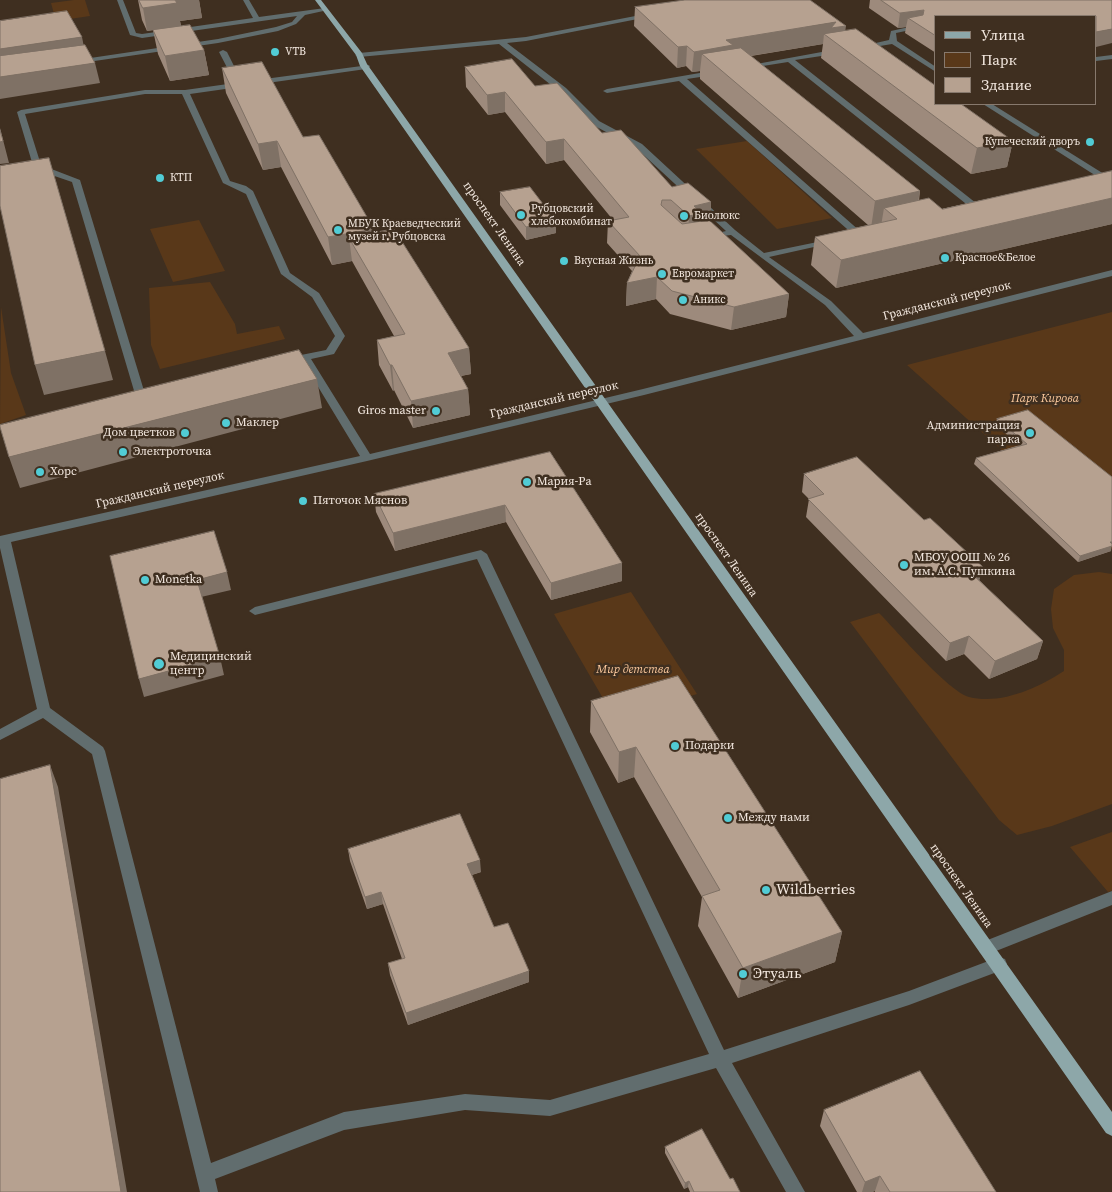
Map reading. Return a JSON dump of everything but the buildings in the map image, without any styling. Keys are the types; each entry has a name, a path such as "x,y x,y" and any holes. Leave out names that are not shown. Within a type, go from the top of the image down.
{"main road":[{"name":"проспект Ленина","path":"318,0 359,55 601,403 999,964 1112,1127"}],"street":[{"path":"120,0 133,35 142,36 325,10"},
{"path":"246,0 257,20"},
{"path":"73,63 278,29 294,23 303,13"},
{"path":"359,55 501,42 662,13"},
{"path":"893,42 893,32 918,27"},
{"path":"501,42 563,90 596,122 639,146 732,232 828,303 861,337"},
{"path":"855,48 893,42 934,69"},
{"path":"740,68 846,50"},
{"path":"224,52 239,84"},
{"path":"1097,59 1112,56"},
{"path":"789,59 978,209"},
{"path":"140,394 76,180 33,168 21,112 145,92 185,92 366,67"},
{"path":"606,91 730,69"},
{"path":"681,78 853,235 762,256"},
{"path":"185,92 227,183 243,188 250,193 286,274 316,295 340,336 330,352 300,358 367,458"},
{"path":"989,105 1111,181"},
{"path":"1090,185 1111,181"},
{"path":"714,236 732,232"},
{"name":"Гражданский переулок","path":"2,539 367,458 601,403 1112,273"},
{"path":"2,539 44,711 98,750 209,1192"},
{"path":"255,611 481,554 720,1059 796,1192"},
{"path":"0,735 44,711"},
{"path":"986,948 1112,898"},
{"path":"205,1174 344,1121 465,1102 550,1108 720,1059 909,998 999,964"}],"green space":[{"path":"85,0 90,16 56,21 51,3"},
{"path":"747,141 832,218 777,229 696,149"},
{"path":"199,220 225,271 173,282 150,229"},
{"path":"210,282 235,324 237,334 279,326 285,339 160,369 151,345 149,288"},
{"path":"1,307 11,373 26,415 0,424"},
{"name":"Парк Кирова","path":"1112,312 1112,549 907,365"},
{"path":"1099,572 1112,574 1112,804 1052,826 1017,835 999,820 850,622 879,613 936,673 960,692 969,697 981,699 1006,697 1031,689 1064,671 1064,650 1053,628 1051,609 1054,589 1074,575"},
{"name":"Мир детства","path":"631,592 697,694 615,719 554,614"},
{"path":"1112,832 1112,891 1108,892 1070,847"}],"place":[{"name":"VTB","path":"275,52"},
{"name":"Купеческий дворъ","path":"1090,142"},
{"name":"КТП","path":"160,178"},
{"name":"Рубцовский хлебокомбинат","path":"521,215"},
{"name":"Биолюкс","path":"684,216"},
{"name":"МБУК Краеведческий музей г. Рубцовска","path":"338,230"},
{"name":"Красное&Белое","path":"945,258"},
{"name":"Вкусная Жизнь","path":"564,261"},
{"name":"Евромаркет","path":"662,274"},
{"name":"Аникс","path":"683,300"},
{"name":"Giros master","path":"436,411"},
{"name":"Маклер","path":"226,423"},
{"name":"Дом цветков","path":"185,433"},
{"name":"Администрация парка","path":"1030,433"},
{"name":"Электроточка","path":"123,452"},
{"name":"Хорс","path":"40,472"},
{"name":"Мария-Ра","path":"527,482"},
{"name":"Пяточок Мяснов","path":"303,501"},
{"name":"МБОУ ООШ № 26 им. А.С. Пушкина","path":"904,565"},
{"name":"Monetka","path":"145,580"},
{"name":"Медицинский центр","path":"159,664"},
{"name":"Подарки","path":"675,746"},
{"name":"Между нами","path":"728,818"},
{"name":"Wildberries","path":"766,890"},
{"name":"Этуаль","path":"743,974"}]}
